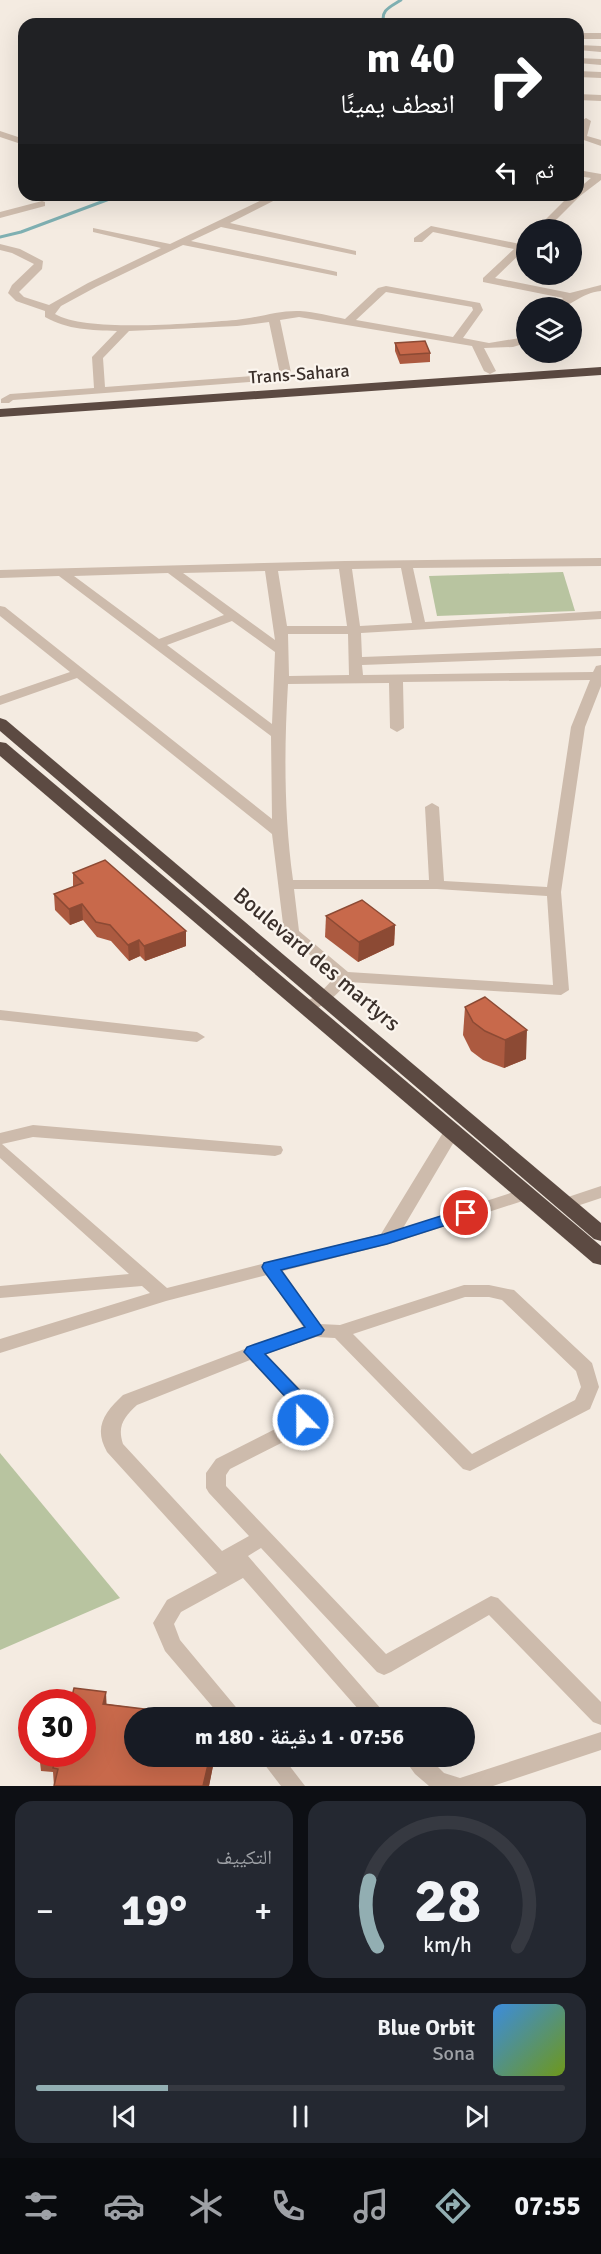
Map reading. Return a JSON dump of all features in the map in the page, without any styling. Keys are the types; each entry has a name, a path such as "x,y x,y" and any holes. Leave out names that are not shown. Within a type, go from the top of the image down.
{"highway":[{"path":"2,405 601,364"},
{"name":"Trans-Sahara","path":"2,405 601,371"},
{"name":"Boulevard des martyrs","path":"0,723 601,1234"},
{"name":"Boulevard des martyrs","path":"0,747 601,1258"}],"street":[{"path":"584,36 601,36"},
{"path":"584,48 601,49"},
{"path":"584,61 601,62"},
{"path":"584,74 601,75"},
{"path":"584,97 601,98"},
{"path":"0,134 18,140"},
{"path":"584,138 601,142"},
{"path":"584,173 600,176"},
{"path":"584,189 600,176"},
{"path":"264,201 221,224 92,285 51,309 49,315 62,322 83,327 126,328 274,319 299,314 476,344 501,346 516,342"},
{"path":"551,219 570,201"},
{"path":"0,215 42,204"},
{"path":"221,224 352,253"},
{"path":"418,240 431,229 516,244"},
{"path":"97,231 170,247"},
{"path":"181,242 333,274"},
{"path":"0,247 16,251 39,263 38,267 13,292 20,299 51,309"},
{"path":"516,253 487,280 569,296 588,289 601,288"},
{"path":"348,322 382,290 395,289 472,304 478,308 456,340"},
{"path":"2,405 10,397 286,378 274,319"},
{"path":"100,391 97,357 126,328"},
{"path":"476,344 490,371"},
{"path":"0,574 345,565 601,562"},
{"path":"406,564 419,626"},
{"path":"345,565 354,630 356,678"},
{"path":"271,567 281,630 282,680 278,735 279,832 292,932 344,977 561,990 555,892 565,807 578,726 600,672 282,680"},
{"path":"171,570 280,650"},
{"path":"61,572 278,735"},
{"path":"0,610 279,832"},
{"path":"281,630 354,630 601,615"},
{"path":"157,644 234,616"},
{"path":"355,661 601,652"},
{"path":"0,701 79,673"},
{"path":"396,677 397,728"},
{"path":"432,807 437,885"},
{"path":"285,884 437,885 555,892"},
{"path":"307,1006 325,997 344,977"},
{"path":"0,1015 197,1036"},
{"path":"387,1239 453,1130"},
{"path":"0,1139 33,1131 275,1150"},
{"path":"0,1149 164,1295"},
{"path":"565,1204 601,1192"},
{"path":"0,1346 164,1295 387,1239 526,1194"},
{"path":"270,1267 315,1330"},
{"path":"0,1292 146,1279"},
{"path":"340,1332 470,1464 583,1404 590,1387 585,1368 508,1295 489,1291 464,1291 340,1332 315,1330 130,1400 114,1415 110,1434 114,1447 232,1564 368,1707"},
{"path":"253,1352 298,1399 304,1410 303,1420 296,1427 224,1464 216,1473 216,1488 384,1666 490,1604 601,1716"},
{"path":"226,1707 172,1645 163,1623 174,1606 232,1564 264,1537"},
{"path":"465,1786 601,1741"},
{"path":"278,1767 294,1786"},
{"path":"422,1767 430,1776 442,1784 456,1786"}],"green space":[{"path":"563,572 575,611 437,616 429,576"},
{"path":"0,1453 120,1598 0,1650"}],"building":[{"path":"425,341 430,353 400,355 395,343"},
{"path":"105,860 186,931 144,946 139,940 128,945 110,925 96,922 82,904 69,909 54,894 83,883 73,873"},
{"path":"362,900 395,925 359,942 326,916"},
{"path":"485,997 527,1030 505,1040 485,1031 473,1022 465,1007"},
{"path":"96,1691 106,1692 103,1704 128,1707 124,1707 124,1767 207,1767 203,1786 54,1786 58,1769 53,1768 96,1767"}],"waterway":[{"path":"383,18 385,12 401,0"},
{"path":"0,237 21,232 104,201"}],"route":[{"path":"303,1420 304,1410 298,1399 253,1352 315,1330 270,1267 387,1239 466,1213"}]}
